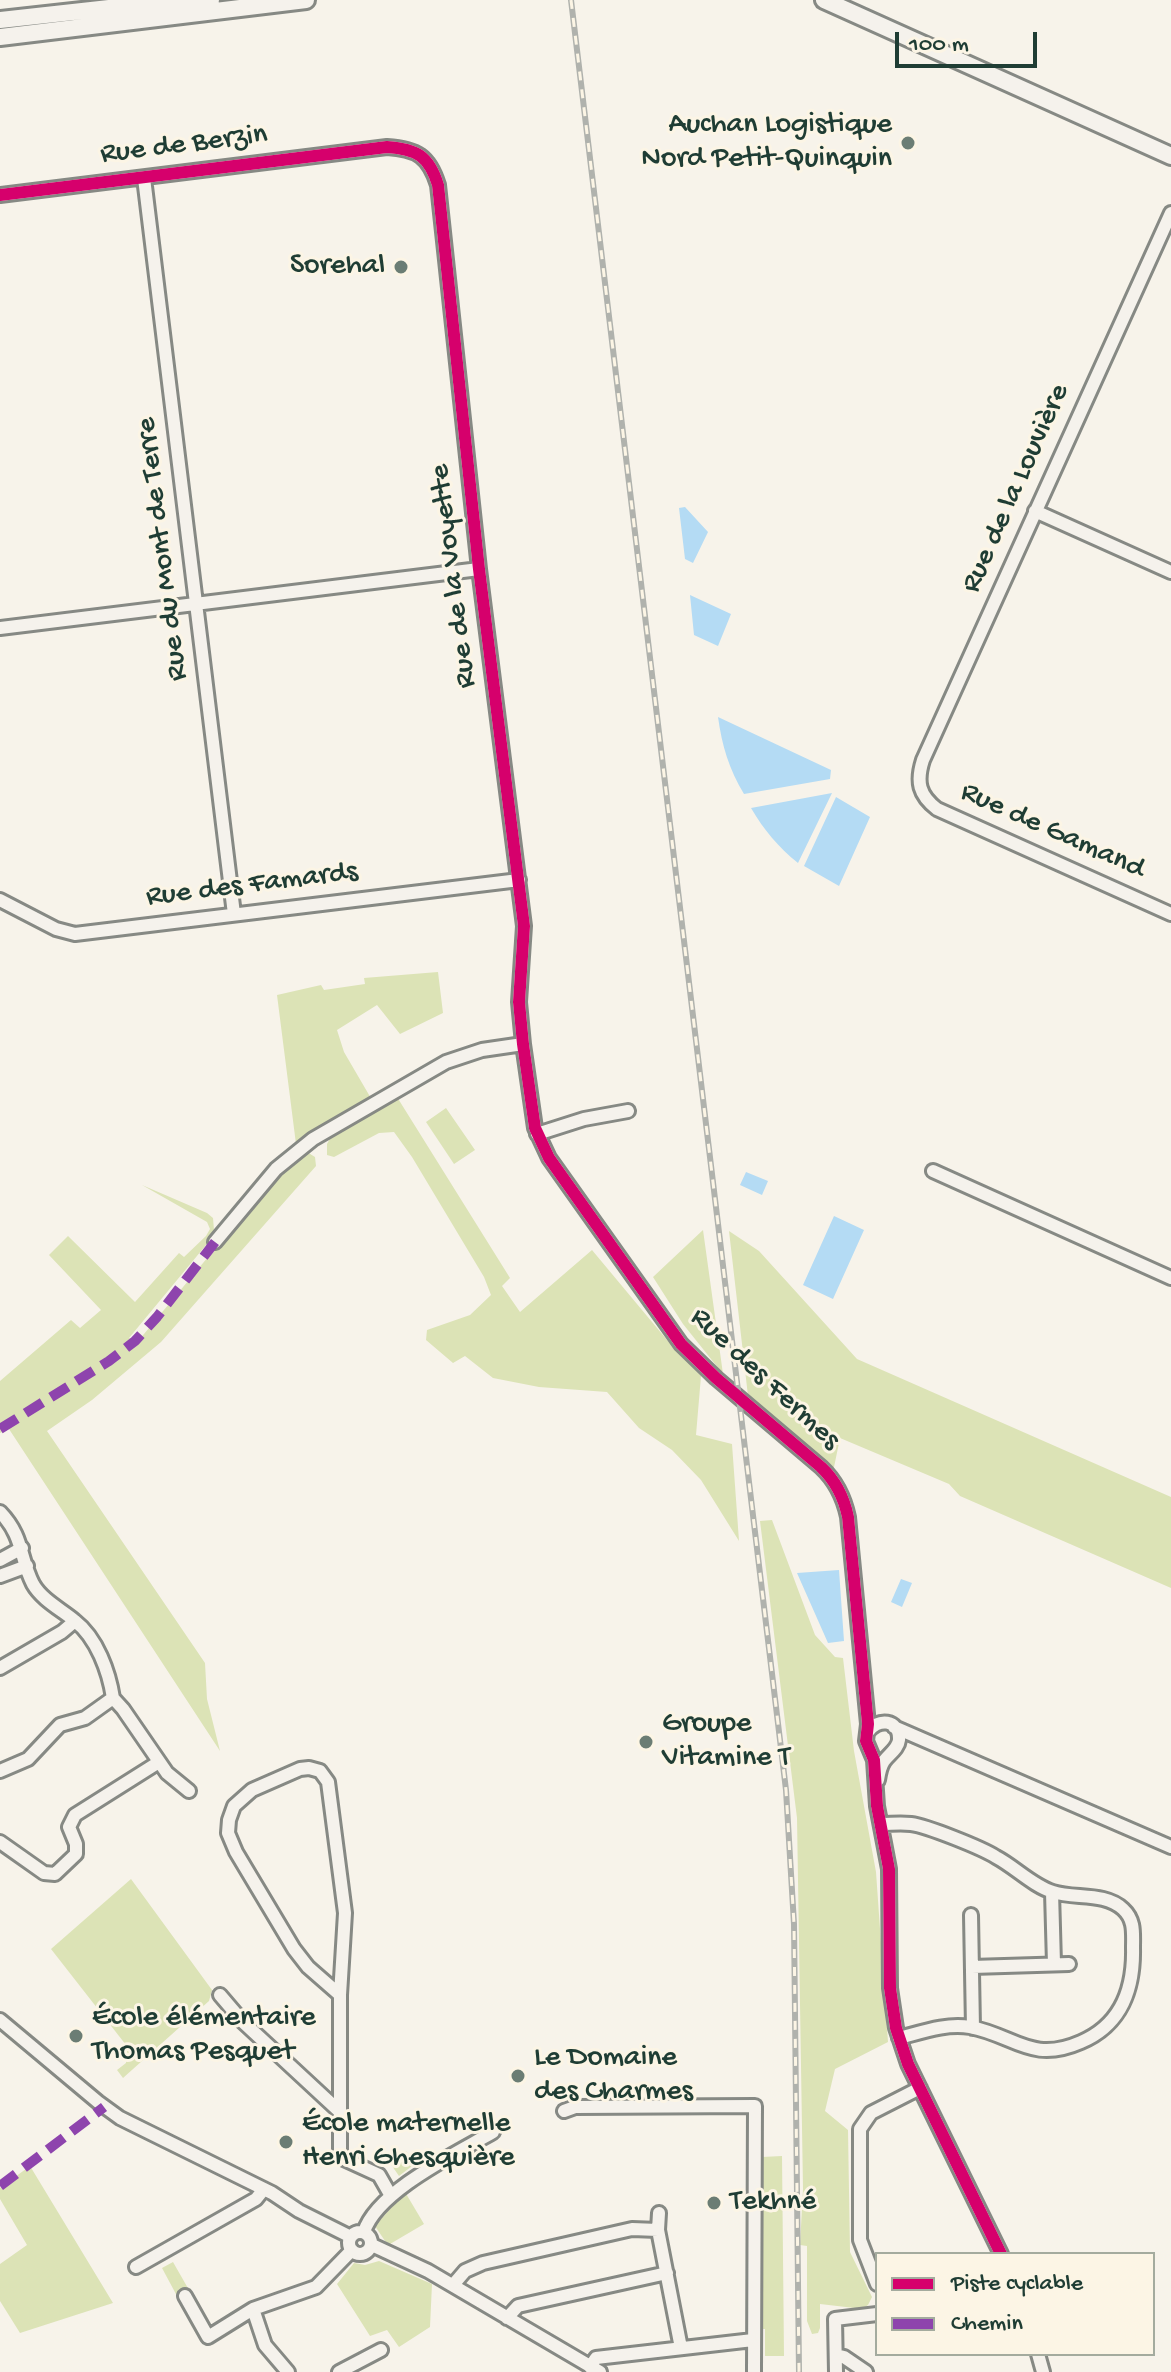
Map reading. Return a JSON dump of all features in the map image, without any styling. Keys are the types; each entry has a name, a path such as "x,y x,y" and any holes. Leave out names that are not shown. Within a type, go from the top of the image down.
{"main road":[{"path":"0,20 211,0"},
{"path":"0,37 306,0"},
{"path":"824,0 1171,156"},
{"path":"847,0 1171,145"}],"street":[{"name":"Rue de Berzin","path":"0,195 375,149"},
{"name":"Rue de la Voyette","path":"375,149 414,151 433,168 438,185 479,569 525,934 519,1002 523,1044"},
{"name":"Rue du Mont de Terre","path":"144,178 234,914"},
{"name":"Rue de la Louvière","path":"919,788 923,760 1171,213"},
{"path":"1035,511 1171,572"},
{"path":"0,628 479,569"},
{"name":"Rue de Gamand","path":"919,788 923,797 947,814 1171,914"},
{"name":"Rue des Famards","path":"0,900 56,929 75,934 519,880"},
{"path":"215,1242 276,1169 313,1139 446,1062 482,1050 523,1044"},
{"name":"Rue des Fermes","path":"523,1044 537,1134 549,1158 676,1338 716,1378 815,1461 839,1490 848,1517 867,1733"},
{"path":"537,1134 584,1119 628,1111"},
{"path":"933,1171 1171,1278"},
{"path":"0,1512 16,1531 37,1590 87,1633 110,1680 113,1698 171,1777 189,1791"},
{"path":"0,1560 22,1548"},
{"path":"0,1576 27,1566"},
{"path":"0,1668 62,1632 75,1621"},
{"path":"864,1694 875,1714 890,1725 1171,1847"},
{"path":"0,1771 28,1759 60,1725 85,1718 113,1698"},
{"path":"876,1791 881,1767 899,1739 890,1725 876,1723 867,1733 866,1741 874,1760 876,1791 889,1869 890,1982 899,2038 905,2059 1000,2252"},
{"path":"869,1748 880,1755 912,1743 943,1748"},
{"path":"0,1842 44,1873 55,1874 76,1854 76,1844 69,1827 75,1815 159,1762"},
{"path":"340,1995 298,1956 236,1852 228,1833 231,1813 237,1802 252,1790 305,1768 320,1771 326,1777 345,1913 340,1995 341,2156 379,2175 391,2196"},
{"path":"881,1824 917,1825 987,1852 1052,1892 1107,1900 1119,1905 1133,1924 1131,1985 1123,2003 1095,2035 1078,2044 1058,2049 1029,2048 973,2028 946,2026 899,2038"},
{"path":"1052,1892 1054,1964"},
{"path":"971,1915 973,2028"},
{"path":"972,1967 1069,1964"},
{"path":"220,1995 237,2016 339,2111"},
{"path":"0,2020 113,2113 264,2189 351,2243 357,2254 363,2254 372,2245"},
{"path":"875,2279 860,2240 860,2129 871,2113 920,2088"},
{"path":"564,2111 575,2107 755,2106 754,2372"},
{"path":"364,2232 369,2220 407,2183 493,2132"},
{"path":"136,2267 256,2199 264,2189"},
{"path":"659,2213 658,2230 681,2348"},
{"path":"453,2285 465,2271 483,2263 632,2229 658,2230"},
{"path":"185,2296 208,2337 253,2309 316,2287 358,2232 370,2237 372,2245"},
{"path":"372,2245 421,2267 595,2369 596,2358 753,2340"},
{"path":"507,2318 518,2306 667,2273"},
{"path":"253,2309 265,2345 288,2372"},
{"path":"836,2372 835,2319 875,2314"},
{"path":"339,2372 381,2350"},
{"path":"836,2355 866,2372"}],"green space":[{"path":"438,972 443,1013 400,1034 377,1005 337,1030 344,1052 372,1100 296,1144 277,995 321,985 324,990 365,984 364,978"},
{"path":"397,1097 510,1278 502,1286 520,1312 592,1250 701,1376 696,1435 732,1444 739,1541 701,1480 672,1450 639,1428 607,1392 539,1387 493,1378 465,1356 453,1363 426,1340 427,1330 470,1315 491,1295 484,1277 394,1132 379,1133 334,1157 327,1155 327,1144 333,1133"},
{"path":"446,1108 475,1150 454,1164 426,1122"},
{"path":"307,1152 315,1157 316,1166 161,1342 92,1400 47,1431 205,1663 207,1699 220,1751 9,1429 0,1433 0,1381 71,1320 80,1328 101,1310 49,1255 68,1236 135,1302 179,1253 184,1257 210,1229 207,1222 142,1185 213,1218 211,1239 129,1338 139,1340 272,1180"},
{"path":"703,1230 723,1374 683,1324 653,1277"},
{"path":"729,1231 759,1251 857,1359 1171,1497 1171,1588 960,1496 949,1484 840,1438 833,1472 748,1396"},
{"path":"772,1520 815,1635 835,1657 843,1658 854,1751 876,1872 888,2042 835,2069 825,2111 848,2130 850,2252 872,2297 863,2309 820,2304 820,2328 818,2333 812,2334 807,2321 807,2246 800,2245 803,2189 797,1818 760,1521"},
{"path":"131,1879 212,1990 209,2001 123,2078 117,2070 126,2063 126,2045 51,1949"},
{"path":"406,2151 416,2163 399,2176 390,2163"},
{"path":"782,2156 784,2356 765,2356 765,2329 759,2329 762,2157"},
{"path":"30,2166 113,2303 20,2333 0,2301 0,2264 27,2245 0,2199 0,2188"},
{"path":"405,2192 424,2224 390,2244 375,2226"},
{"path":"379,2261 432,2284 430,2327 399,2347 387,2330 370,2336 337,2284 354,2263 365,2265"},
{"path":"173,2262 189,2290 177,2296 162,2268"}],"water":[{"path":"685,507 708,532 693,563 685,559 679,508"},
{"path":"690,595 731,614 718,646 694,635"},
{"path":"718,717 831,770 830,779 744,794 727,757"},
{"path":"832,793 798,863 772,838 751,808"},
{"path":"836,797 870,817 839,886 804,866"},
{"path":"746,1172 768,1181 762,1195 740,1185"},
{"path":"834,1216 864,1230 833,1299 803,1285"},
{"path":"839,1570 844,1641 828,1643 797,1573"},
{"path":"901,1579 912,1583 902,1607 891,1602"}],"railway":[{"path":"571,0 786,1790 794,1924 799,2372"}],"marked path":[{"path":"0,1429 109,1361 135,1341 215,1242"},
{"path":"0,2186 104,2107"}],"cycle path":[{"path":"0,195 387,147 414,152 426,161 434,175 438,185 479,569 524,926 519,1002 535,1128 549,1158 681,1344 716,1378 821,1467 842,1497 848,1517 868,1724 866,1741 874,1760 877,1806 889,1869 890,1988 896,2028 908,2064 1000,2252"}],"place":[{"name":"Auchan Logistique Nord Petit-Quinquin","path":"908,143"},
{"name":"Sorehal","path":"401,267"},
{"name":"Groupe Vitamine T","path":"646,1742"},
{"name":"École élémentaire Thomas Pesquet","path":"76,2036"},
{"name":"Le Domaine des Charmes","path":"518,2076"},
{"name":"École maternelle Henri Ghesquière","path":"286,2142"},
{"name":"Tekhné","path":"714,2203"}]}
